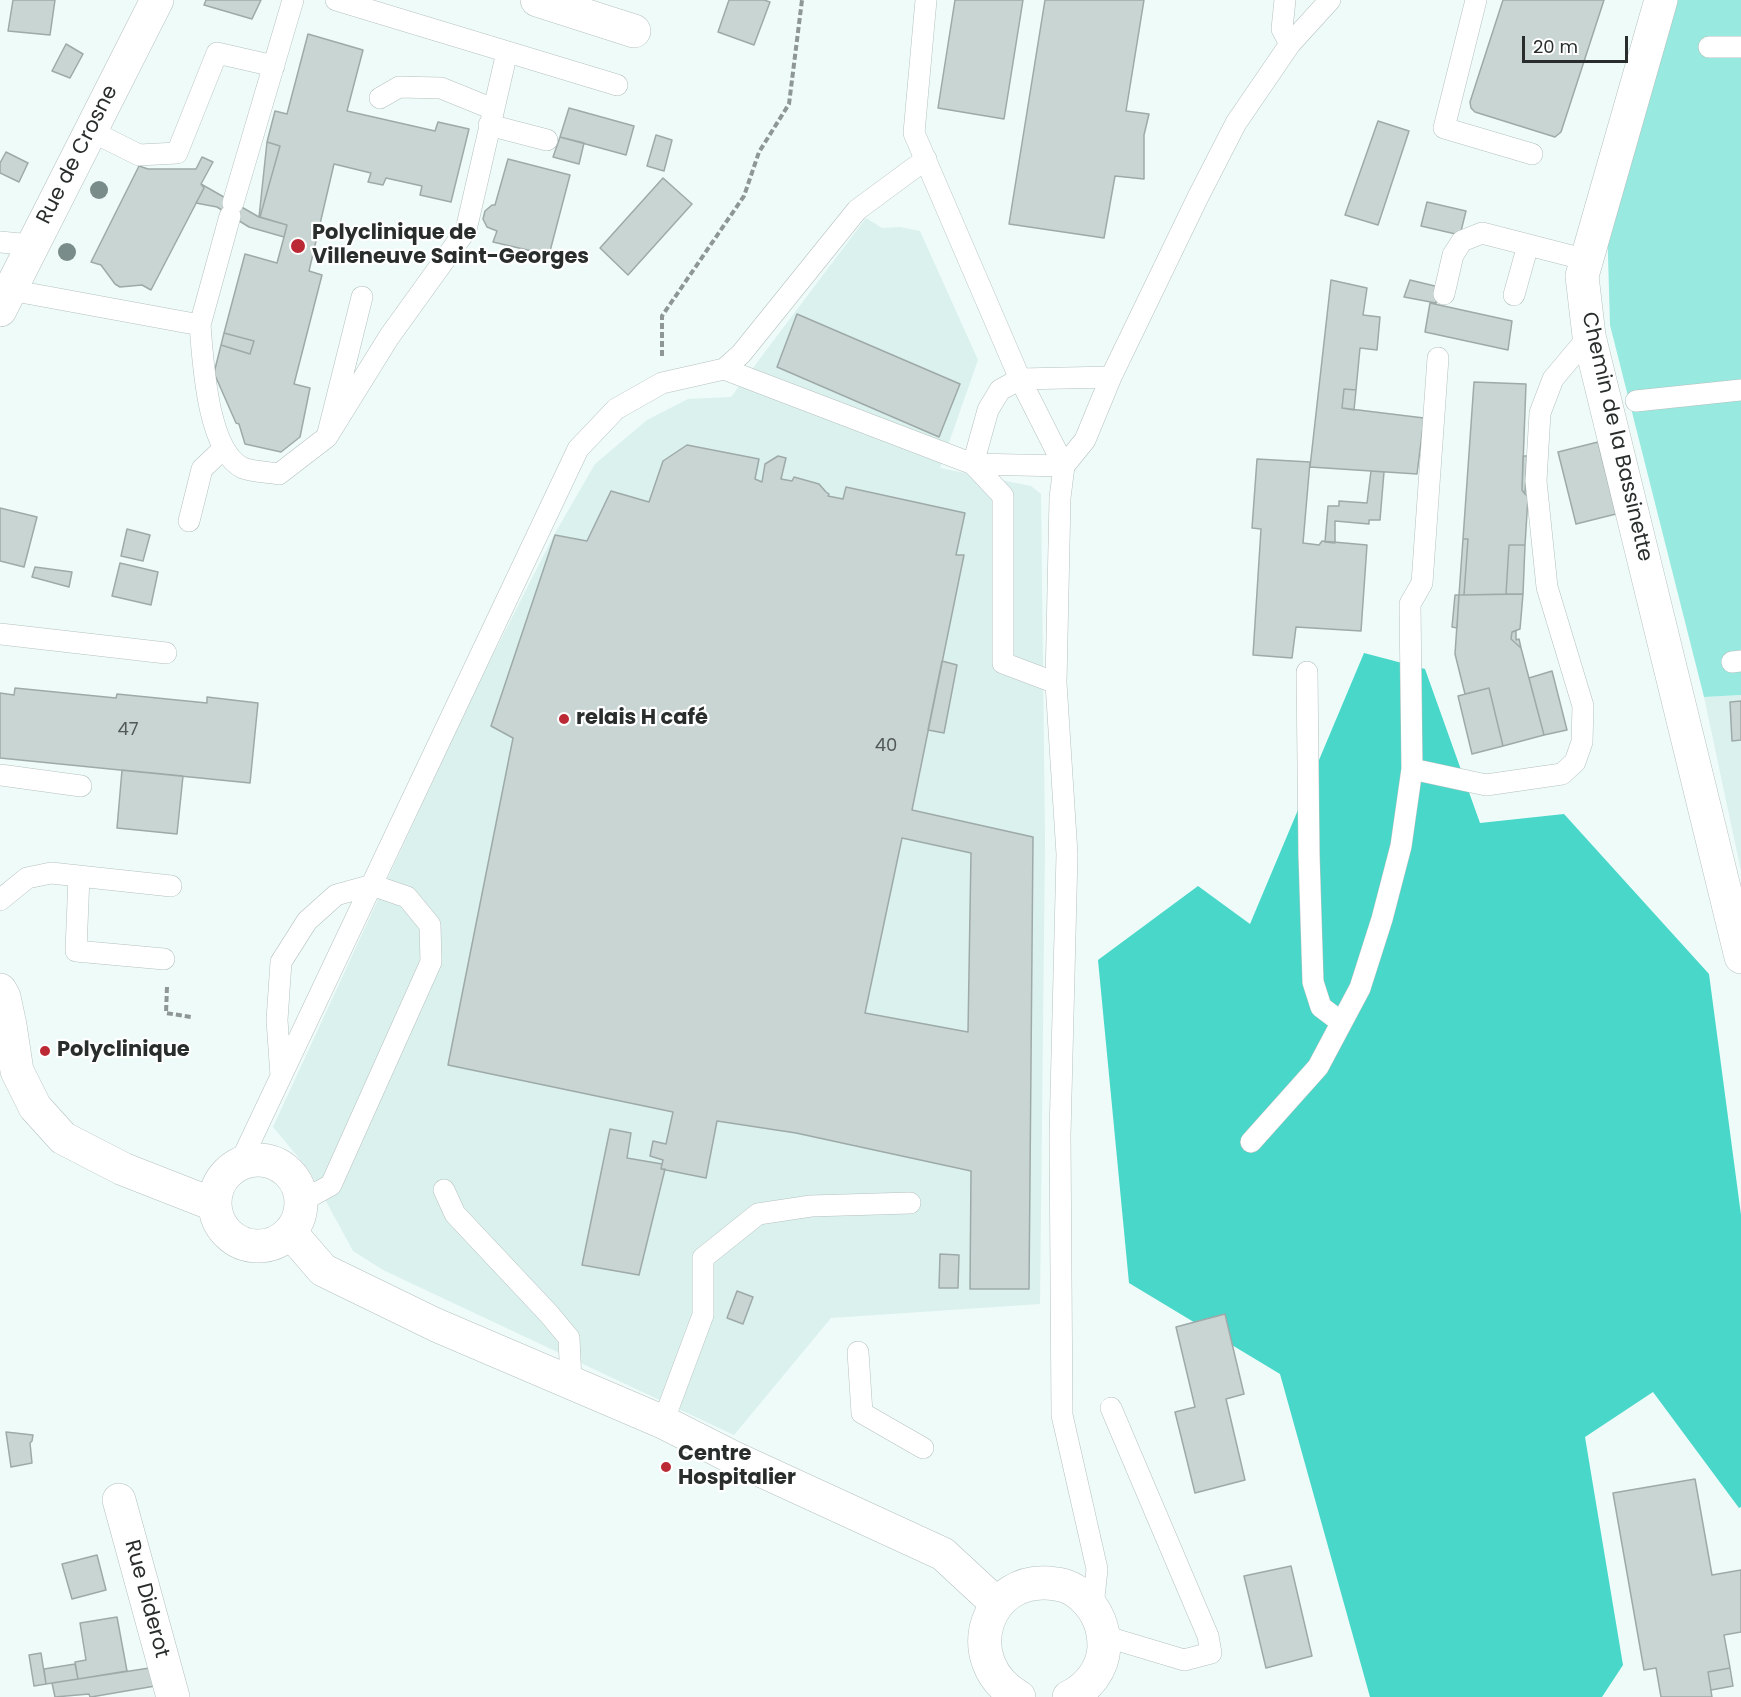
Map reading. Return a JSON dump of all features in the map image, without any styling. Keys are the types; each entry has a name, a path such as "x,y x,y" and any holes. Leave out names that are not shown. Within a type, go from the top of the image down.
{"street":[{"name":"Rue de Crosne","path":"5,300 16,243 91,131 157,0"},
{"path":"537,0 634,31"},
{"name":"Chemin de la Bassinette","path":"1661,0 1582,276 1589,336 1741,957"},
{"path":"0,990 4,997 10,1025 17,1071 35,1107 63,1138 123,1169 215,1205"},
{"path":"254,1159 281,1166 292,1175 299,1187 302,1202 297,1223 291,1233 271,1245 260,1247 247,1245 224,1231 217,1219 215,1205 216,1192 221,1180 229,1170 240,1163 254,1159"},
{"path":"291,1233 323,1270 436,1325 663,1422 732,1457 943,1554 997,1604"},
{"name":"Rue Diderot","path":"119,1500 173,1697"},
{"path":"1019,1697 1003,1686 991,1672 985,1655 984,1637 988,1619 997,1604 1011,1592 1027,1584 1046,1582 1064,1585 1080,1594 1099,1622 1103,1653 1098,1670 1088,1684 1069,1697"}],"lane":[{"path":"293,0 231,210 200,325 205,392 223,449 242,468 279,474 327,437 389,337 465,230 507,52"},
{"path":"336,0 617,85"},
{"path":"926,0 914,133 1020,379 1064,466"},
{"path":"1285,0 1282,29 1290,44"},
{"path":"1111,1408 1208,1636 1211,1653 1184,1660 1099,1622 1097,1569 1062,1415 1060,1135 1067,854 1056,683 1060,498 1064,466 1084,440 1111,377 1236,123 1290,44 1330,0"},
{"path":"1476,0 1444,128 1532,154"},
{"path":"1709,46 1741,47"},
{"path":"91,131 139,155 177,153 217,53 274,66"},
{"path":"380,98 399,87 441,88 491,117 547,140"},
{"path":"240,1163 578,449 616,409 662,383 724,369 741,354 857,210 926,159"},
{"path":"1444,294 1453,255 1462,241 1482,233 1587,260"},
{"path":"1515,296 1528,245"},
{"path":"327,437 362,297"},
{"path":"5,300 200,325"},
{"path":"1412,769 1486,785 1562,774 1575,762 1582,742 1583,706 1547,587 1536,481 1540,413 1544,402 1553,380 1589,336"},
{"path":"1251,1142 1318,1067 1360,988 1382,919 1401,846 1412,769 1410,603 1422,583 1438,358"},
{"path":"724,369 973,464 1064,466"},
{"path":"973,464 988,410 1000,390 1020,379 1111,377"},
{"path":"1636,401 1741,390"},
{"path":"189,521 202,469 223,449"},
{"path":"973,464 1003,496 1003,663 1056,683"},
{"path":"0,634 166,654"},
{"path":"1307,672 1313,982 1321,1007 1341,1022"},
{"path":"0,775 81,786"},
{"path":"0,900 27,878 51,873 171,886"},
{"path":"79,876 76,951 164,959"},
{"path":"281,1076 276,1020 281,962 307,921 336,895 372,885 407,897 430,925 431,962 331,1185 302,1202"},
{"path":"444,1190 455,1214 549,1314 568,1338 571,1382"},
{"path":"663,1422 703,1315 703,1258 759,1214 811,1206 910,1203"},
{"path":"858,1352 862,1413 923,1448"}],"path":[{"path":"662,383 662,316 744,196 759,152 789,104 802,0"},
{"path":"167,987 166,1013 191,1017"}],"shaded area":[{"path":"1677,0 1741,0 1741,695 1704,697 1610,325 1607,221"},
{"path":"866,218 882,228 900,227 920,231 978,360 940,468 1031,486 1041,494 1045,841 1040,1304 831,1318 734,1435 383,1270 353,1251 309,1170 273,1127 472,696 554,535 595,464 647,420 688,399 731,397"},
{"path":"1364,653 1425,669 1480,823 1564,814 1709,974 1741,1215 1741,1507 1739,1508 1653,1392 1585,1437 1623,1665 1602,1697 1370,1697 1280,1374 1129,1283 1098,960 1198,886 1250,924"},
{"path":"1741,695 1741,871 1704,697"}],"building":[{"path":"13,0 55,0 50,35 8,31"},
{"path":"206,0 261,0 252,19 204,5"},
{"path":"729,0 770,2 754,45 718,32"},
{"path":"955,0 1023,0 1004,119 938,108"},
{"path":"1045,0 1144,0 1126,111 1149,114 1144,135 1144,179 1115,176 1104,238 1009,224"},
{"path":"1503,0 1604,0 1561,132 1555,137 1475,112 1471,108 1470,102"},
{"name":"Polyclinique de Villeneuve Saint-Georges","path":"308,34 363,50 347,111 435,131 438,122 469,129 451,202 420,195 422,186 386,178 383,185 368,182 371,173 334,164 309,271 322,275 294,384 310,388 300,437 281,452 245,444 239,424 236,423 214,373 221,345 250,354 254,341 224,333 245,254 277,263 287,225 260,217 280,146 267,142 275,111 287,114"},
{"path":"66,44 83,54 70,78 52,71"},
{"path":"569,108 634,126 626,155 560,137"},
{"path":"1378,121 1409,131 1378,225 1345,215"},
{"path":"656,135 672,140 664,171 647,166"},
{"path":"560,137 584,143 579,164 553,157"},
{"path":"267,142 280,146 259,217"},
{"path":"6,152 28,163 19,182 0,173 0,163"},
{"path":"202,157 213,162 201,184 204,188 151,290 142,285 120,287 115,284 101,265 91,262 139,166 148,169 196,169"},
{"path":"508,159 570,175 549,255 493,242 497,231 487,227 483,219 485,211 495,205"},
{"path":"663,178 692,204 628,275 600,248"},
{"path":"201,184 259,217 287,225 284,237 249,227 217,207 196,203 204,188"},
{"path":"1427,202 1466,211 1460,235 1421,226"},
{"path":"1331,280 1367,288 1363,315 1380,317 1377,350 1360,348 1356,390 1344,389 1342,408 1424,418 1417,474 1310,467"},
{"path":"1410,280 1439,287 1436,303 1404,297"},
{"path":"1430,303 1512,321 1508,350 1425,332"},
{"path":"797,314 960,384 939,437 777,367"},
{"path":"224,333 254,341 250,354 221,345"},
{"path":"1474,382 1526,384 1522,490 1528,497 1525,545 1509,545 1506,594 1464,595 1468,539 1463,539"},
{"path":"1344,389 1356,390 1354,410 1342,408"},
{"path":"1598,442 1616,514 1576,524 1558,452"},
{"path":"687,445 759,459 755,479 762,482 765,464 778,456 786,458 781,479 792,481 794,477 819,484 829,494 828,496 843,499 846,487 965,513 956,555 964,555 912,810 1033,837 1029,1289 970,1289 971,1171 796,1133 717,1121 706,1178 661,1169 663,1160 650,1156 653,1141 666,1144 673,1112 448,1065 513,738 491,726 555,535 587,541 611,491 649,502 663,461","holes":["902,838 971,853 968,1032 865,1013"]},
{"path":"1523,456 1527,456 1525,494 1522,490"},
{"path":"1257,459 1310,462 1303,543 1319,545 1322,541 1367,545 1361,631 1296,627 1292,658 1253,655 1261,529 1252,528"},
{"path":"1371,471 1384,472 1380,520 1369,520 1369,524 1335,521 1335,543 1325,542 1328,506 1339,506 1339,501 1367,503"},
{"path":"0,508 37,517 24,567 0,561"},
{"path":"127,529 150,535 143,561 121,556"},
{"path":"1463,539 1468,539 1464,595 1459,595"},
{"path":"1509,545 1525,545 1523,594 1506,594"},
{"path":"120,563 158,572 151,605 112,596"},
{"path":"35,567 72,572 69,587 32,577"},
{"path":"1523,594 1520,629 1512,632 1511,639 1521,648 1544,735 1503,746 1489,688 1465,694 1455,654 1459,595"},
{"path":"1455,595 1459,595 1457,628 1452,627"},
{"path":"1516,631 1516,640 1519,639 1521,648 1511,639 1512,632"},
{"path":"942,661 957,665 944,733 928,730"},
{"path":"1552,671 1567,730 1544,735 1529,678"},
{"path":"15,688 116,698 117,694 207,703 207,697 258,703 250,783 0,758 0,693 14,695"},
{"path":"1489,688 1503,746 1472,754 1458,696"},
{"path":"1741,701 1741,740 1732,741 1730,702"},
{"path":"122,770 183,776 177,834 117,828"},
{"path":"610,1129 631,1133 627,1158 662,1164 661,1169 665,1169 639,1275 582,1265"},
{"path":"940,1254 959,1255 958,1288 939,1288"},
{"path":"737,1291 753,1297 743,1324 727,1318"},
{"path":"1225,1314 1244,1394 1226,1399 1245,1480 1195,1493 1175,1412 1195,1407 1176,1327"},
{"path":"6,1432 33,1435 30,1443 32,1463 11,1467"},
{"path":"1695,1479 1712,1575 1741,1570 1741,1632 1724,1635 1730,1668 1708,1672 1712,1697 1661,1697 1656,1668 1644,1670 1613,1493"},
{"path":"97,1555 106,1590 72,1599 62,1564"},
{"path":"1291,1566 1312,1656 1266,1668 1244,1576"},
{"path":"117,1617 127,1671 78,1679 75,1662 86,1660 80,1623"},
{"path":"41,1653 46,1684 34,1686 29,1655"},
{"path":"75,1664 78,1679 46,1684 44,1669"},
{"path":"156,1667 161,1685 91,1697 89,1694 55,1697 52,1683"},
{"path":"1730,1668 1733,1686 1711,1690 1708,1672"}],"place":[{"name":"Polyclinique de Villeneuve Saint-Georges","path":"298,246"},
{"name":"relais H café","path":"564,719"},
{"name":"Polyclinique","path":"45,1051"},
{"name":"Centre Hospitalier","path":"666,1467"}]}
